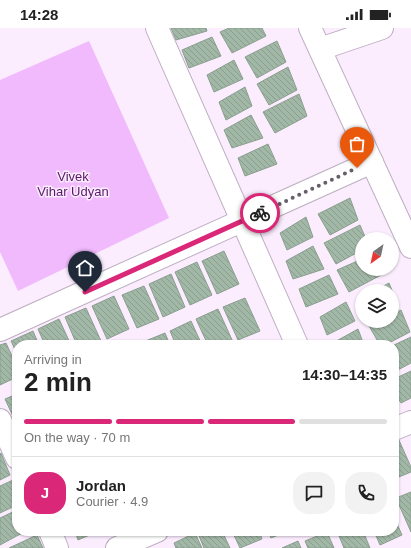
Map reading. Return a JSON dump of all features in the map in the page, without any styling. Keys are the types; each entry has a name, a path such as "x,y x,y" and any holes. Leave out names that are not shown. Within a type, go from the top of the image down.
{"street":[{"path":"157,28 242,221 291,340"},
{"path":"310,28 411,247"},
{"path":"320,49 382,28"},
{"path":"0,330 372,162"},
{"path":"0,420 12,447"},
{"path":"399,427 411,422"},
{"path":"52,536 57,548"},
{"path":"117,548 145,536"}],"green space":[{"name":"Vivek Vihar Udyan","path":"89,41 169,218 18,291 0,252 0,80"}],"building":[{"path":"171,28 206,28 207,31 176,40"},
{"path":"229,28 262,28 266,36 232,53 220,32"},
{"path":"212,37 221,56 189,68 182,50"},
{"path":"277,41 286,62 257,78 245,57"},
{"path":"234,60 243,79 214,92 207,75"},
{"path":"288,67 297,90 269,105 257,84"},
{"path":"245,87 252,106 226,120 219,102"},
{"path":"299,94 307,116 275,133 263,112"},
{"path":"251,115 263,138 232,148 224,130"},
{"path":"268,144 277,164 245,176 238,158"},
{"path":"350,198 358,220 330,235 318,214"},
{"path":"306,217 313,237 287,250 280,233"},
{"path":"360,225 363,232 355,232 355,254 336,264 324,243"},
{"path":"313,246 324,269 293,279 286,261"},
{"path":"224,251 239,284 217,294 202,261"},
{"path":"197,262 212,295 190,305 175,272"},
{"path":"355,262 355,276 379,276 364,284 355,284 355,289 349,292 337,270"},
{"path":"171,274 185,307 163,317 149,284"},
{"path":"329,275 338,294 306,307 299,289"},
{"path":"144,286 159,319 137,328 122,295"},
{"path":"114,296 129,329 107,339 92,306"},
{"path":"245,298 260,331 238,340 223,307"},
{"path":"346,302 355,321 327,335 320,317"},
{"path":"86,308 101,340 75,340 65,317"},
{"path":"218,309 232,340 206,340 196,319"},
{"path":"401,310 410,332 395,340 377,340 370,328 399,328 399,311"},
{"path":"59,319 69,340 43,340 38,329"},
{"path":"191,321 200,340 174,340 170,331"},
{"path":"358,329 362,340 338,340"},
{"path":"33,331 37,340 13,340"},
{"path":"165,333 168,340 148,340"},
{"path":"411,337 411,363 399,369 399,343"},
{"path":"6,343 12,356 12,379 0,385 0,345"},
{"path":"411,371 411,398 401,403 399,400 399,377"},
{"path":"12,396 12,414 5,399"},
{"path":"399,440 411,467 411,472 399,477"},
{"path":"1,453 10,475 0,480 0,454"},
{"path":"12,480 12,507 0,513 0,486"},
{"path":"411,492 411,532 399,505 399,497"},
{"path":"12,512 12,536 17,536 0,545 0,518"},
{"path":"399,528 402,535 380,545 376,536 399,536"},
{"path":"37,536 43,548 9,548"},
{"path":"77,536 87,536 78,540"},
{"path":"189,536 196,536 202,548 176,548 174,543"},
{"path":"199,536 224,536 230,548 204,548"},
{"path":"234,536 261,536 262,539 240,548"},
{"path":"317,536 329,536 334,548 308,548 305,541"},
{"path":"339,536 365,536 370,548 344,548"},
{"path":"298,541 301,548 282,548"}],"way so far":[{"path":"260,213 357,168"}],"route":[{"path":"85,292 260,213"}]}
